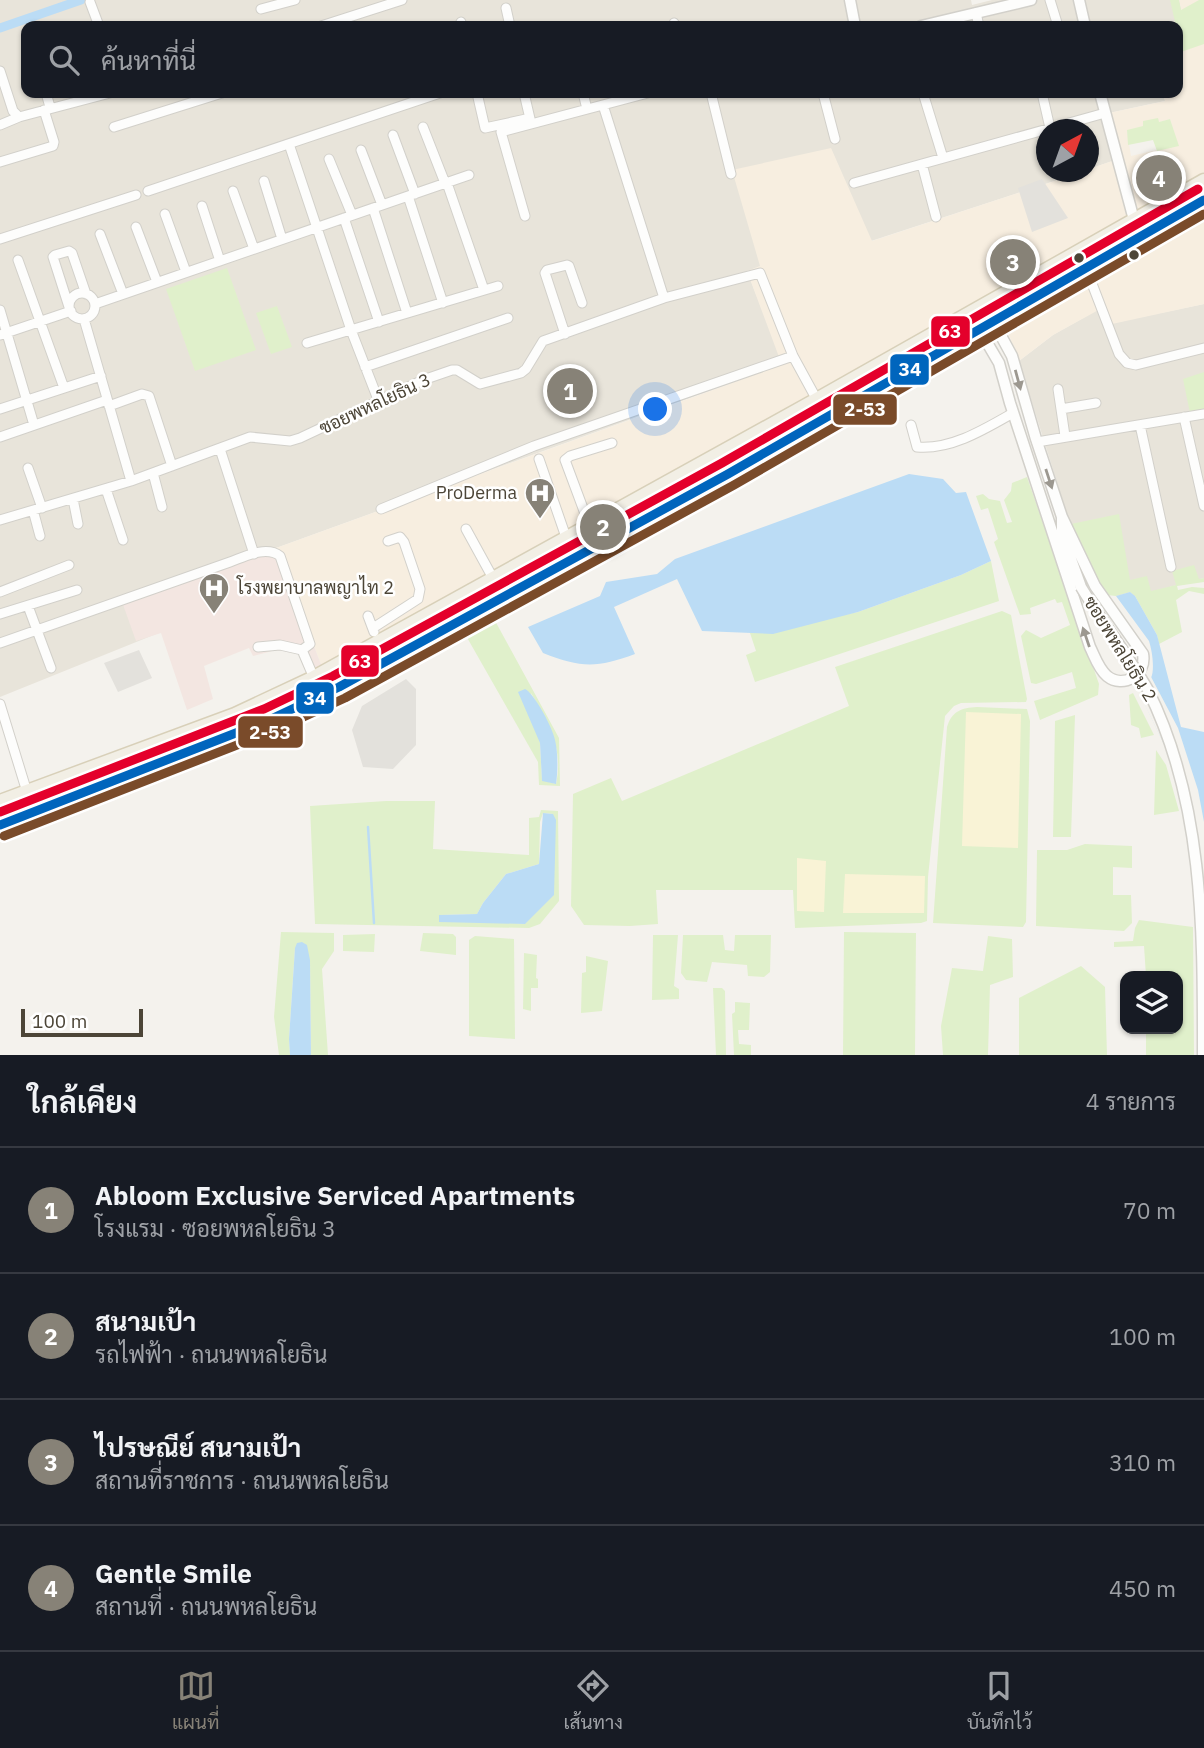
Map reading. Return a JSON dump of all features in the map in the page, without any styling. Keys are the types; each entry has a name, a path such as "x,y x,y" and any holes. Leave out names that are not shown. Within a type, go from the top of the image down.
{"main road":[{"path":"0,802 235,715 313,678 567,540 1204,181"},
{"path":"0,825 291,711 339,687 717,480 1204,200"},
{"path":"1134,220 1142,235"},
{"path":"981,307 993,321"},
{"path":"817,400 826,416"},
{"path":"488,583 492,604"},
{"path":"120,757 126,775"}],"street":[{"path":"261,9 295,0"},
{"path":"337,21 402,0"},
{"path":"850,0 854,21"},
{"path":"942,21 1031,0"},
{"path":"1050,0 1056,21"},
{"path":"1079,0 1084,21"},
{"path":"90,2 97,21"},
{"path":"506,8 509,21"},
{"path":"976,13 978,21"},
{"path":"0,71 13,111 19,117"},
{"path":"0,162 53,146 46,98"},
{"path":"0,125 19,117 90,98"},
{"path":"114,127 206,98"},
{"path":"148,191 425,98"},
{"path":"478,98 485,128 518,124"},
{"path":"525,98 530,120"},
{"path":"584,98 587,109"},
{"path":"526,216 501,132 530,120 631,98"},
{"path":"712,98 731,174"},
{"path":"824,98 835,139"},
{"path":"925,98 943,158"},
{"path":"1043,98 1048,119"},
{"path":"1101,98 1134,220"},
{"path":"603,106 664,298"},
{"path":"1083,119 1105,113"},
{"path":"423,127 484,290"},
{"path":"854,183 1036,132"},
{"path":"393,135 443,303"},
{"path":"289,144 351,330 379,402"},
{"path":"361,150 407,313"},
{"path":"329,159 379,322"},
{"path":"922,164 936,217"},
{"path":"95,304 470,175"},
{"path":"264,181 282,239"},
{"path":"233,191 254,249"},
{"path":"0,239 136,195"},
{"path":"202,206 220,261"},
{"path":"166,214 186,272"},
{"path":"136,227 157,282"},
{"path":"100,234 123,294"},
{"path":"69,251 72,253 86,294 95,304 91,315 76,317 70,309 53,257 55,255 69,251"},
{"path":"18,260 64,388"},
{"path":"565,334 545,273 547,270 569,266 582,303"},
{"path":"1086,268 1115,345 1128,363 1136,365 1204,348"},
{"name":"ซอยพหลโยธิน 3","path":"0,520 131,481 250,437 289,441 300,438 423,380 452,370 457,370 480,384 521,373 542,341 664,298 760,274 793,356 817,400"},
{"path":"307,343 498,286"},
{"path":"70,309 74,296 86,294"},
{"path":"4,334 70,309"},
{"path":"0,310 4,334 34,425"},
{"path":"84,318 131,481"},
{"path":"365,367 508,318"},
{"name":"ซอยพหลโยธิน 2","path":"993,321 1012,356 1062,517 1062,534 1081,587 1148,691 1177,755 1198,844 1203,918 1203,1055"},
{"name":"ซอยพหลโยธิน 2","path":"979,329 999,363 1049,520 1062,534"},
{"path":"381,509 534,446 793,356"},
{"path":"0,409 100,376"},
{"path":"1058,389 1065,436"},
{"path":"0,437 142,394 149,396 172,466"},
{"path":"1061,409 1097,403"},
{"path":"911,425 917,447 936,446 969,436 1013,413"},
{"path":"1024,446 1065,436 1204,414"},
{"path":"1184,417 1204,506"},
{"path":"1140,425 1171,567"},
{"path":"590,527 565,460 612,443"},
{"path":"220,449 254,554"},
{"path":"538,458 567,540"},
{"path":"28,468 40,536"},
{"path":"153,473 162,507"},
{"path":"106,489 122,540"},
{"path":"73,499 78,524"},
{"path":"1049,520 1099,668 1111,679 1129,680 1143,669 1143,654 1095,586 1062,517"},
{"path":"466,529 488,583"},
{"path":"373,628 418,599 420,589 404,541 400,537 388,541"},
{"path":"0,643 254,554 275,552 280,556 310,644 302,650 280,645 258,647"},
{"path":"0,592 69,565"},
{"path":"0,614 77,590"},
{"path":"28,606 51,668"},
{"path":"368,616 378,643"},
{"path":"302,650 313,678"},
{"path":"0,704 4,735 27,792"}],"shaded area":[{"path":"0,0 971,0 972,5 992,0 1179,0 1190,48 1183,49 1183,21 21,21 21,98 1164,98 1165,101 1109,113 1124,157 1099,166 1099,119 1036,119 1036,182 1051,182 871,241 831,149 760,267 747,271 783,364 276,548 122,598 161,632 0,697"},
{"path":"1179,0 1204,0 1204,172 939,328 322,667 276,548 782,365 747,271 760,266 732,170 831,148 872,241 1052,182 1099,182 1099,166 1121,158 1109,113 1165,101 1164,98 1183,98 1183,49 1190,48","holes":["1170,119 1178,145 1131,156 1127,131"]},
{"path":"1036,181 1044,182 1068,218 1032,232 1018,188"},
{"path":"1204,209 1204,304 1112,324 1104,307 1053,335 1019,361 1005,325"},
{"path":"1204,304 1204,578 1135,596 1130,592 1116,596 1099,584 1067,514 1019,361 1053,335 1104,306 1112,323"},
{"name":"โรงพยาบาลพญาไท 2","path":"276,548 322,667 307,673 302,655 284,648 253,656 249,648 204,666 213,699 187,710 161,633 136,641 121,599"},
{"path":"139,650 152,678 118,692 104,663"},
{"path":"406,679 416,689 416,745 393,769 363,767 352,730 362,706"}],"green space":[{"path":"1170,0 1179,0 1181,10 1204,0 1204,44 1183,51 1183,21 1175,21"},
{"path":"1158,118 1159,122 1170,119 1179,146 1157,151 1153,140 1128,145 1127,130 1143,126 1143,121"},
{"path":"227,268 256,350 195,371 166,289"},
{"path":"277,306 292,347 271,354 256,313"},
{"path":"1204,372 1204,410 1190,413 1183,379"},
{"path":"1027,477 1099,684 1098,695 1040,720 1034,701 1076,688 1072,672 1036,684 1031,683 1021,636 1026,630 1041,638 1070,625 1062,602 1057,603 1055,599 1030,608 1031,614 1020,615 994,542 998,539 988,508 981,510 976,496 983,494 989,499 1000,501 1007,523 1012,522 1004,500 1011,491 1012,483"},
{"path":"1119,514 1130,580 1147,576 1151,591 1176,585 1172,571 1194,565 1199,579 1204,578 1204,582 1177,586 1178,590 1204,588 1204,594 1189,591 1176,600 1182,632 1159,644 1157,635 1135,596 1130,592 1116,596 1107,595 1099,584 1071,524"},
{"path":"991,561 999,601 755,682 746,655 756,651 750,633 858,612 961,575"},
{"path":"1002,611 1011,615 1027,699 1026,702 961,703 945,716 928,877 927,921 795,928 793,890 656,890 658,924 584,925 571,906 573,794 611,778 622,801 849,706 835,667"},
{"path":"493,617 559,738 560,786 539,785 538,762 465,634","holes":["531,693 553,736 558,759 556,784 542,780 540,743"]},
{"path":"1133,693 1154,735 1141,738 1139,728 1131,725 1129,695"},
{"path":"977,707 1027,709 1030,721 1026,922 1023,927 933,923 947,727 958,711"},
{"path":"1075,715 1071,837 1053,837 1055,721"},
{"path":"1156,750 1166,765 1179,811 1154,815"},
{"path":"435,801 433,849 529,855 529,818 539,817 541,810 558,811 559,901 540,924 529,928 315,924 310,806","holes":["543,813 553,814 524,924 440,915 477,914 506,874 539,864 540,822"]},
{"path":"1085,844 1132,846 1132,868 1113,867 1113,895 1131,895 1132,923 1124,931 1036,926 1037,850 1067,850"},
{"path":"1139,920 1193,927 1194,1055 1146,1055 1146,1034 1183,1034 1183,971 1146,971 1144,946 1114,947 1114,942 1133,941"},
{"path":"281,932 334,933 334,951 322,969 328,1055 311,1055 310,960 295,948 290,1055 279,1055 274,1017"},
{"path":"844,932 916,933 915,1055 843,1055"},
{"path":"423,933 453,934 456,937 456,955 420,951"},
{"path":"375,934 374,952 343,951 343,935"},
{"path":"653,935 678,935 674,986 679,989 679,999 652,1000"},
{"path":"683,935 723,935 725,950 734,951 735,935 771,935 770,972 764,977 748,976 747,965 712,962 707,982 686,980 681,973"},
{"path":"475,936 514,939 515,1039 469,1036 469,940"},
{"path":"988,936 1012,939 1013,977 990,985 988,1055 943,1055 941,1026 952,968 983,971"},
{"path":"524,953 537,955 538,988 531,988 531,1011 523,1009"},
{"path":"586,956 608,961 602,1011 581,1013 582,973 586,972"},
{"path":"1081,966 1105,987 1107,1055 1019,1055 1019,998"},
{"path":"713,988 722,988 725,991 726,1055 716,1055"},
{"path":"735,1002 750,1003 749,1030 738,1030 739,1044 751,1045 751,1055 734,1055 732,1014 735,1012"}],"sand":[{"path":"966,712 1021,714 1018,848 962,846"},
{"path":"797,858 826,861 824,912 797,911"},
{"path":"845,874 925,876 924,913 843,913"}],"water":[{"path":"909,474 943,479 956,493 966,492 991,561 961,575 858,612 773,634 702,631 677,579 614,607 635,654 599,664 579,664 543,653 528,627 600,596 606,582 657,574 675,559"},
{"path":"1130,592 1135,596 1157,635 1181,727 1204,732 1204,1021 1193,845 1171,759 1138,690 1150,680 1153,660 1149,641 1116,596"},
{"path":"525,689 538,704 554,735 557,756 556,784 542,781 540,743 518,692"},
{"path":"543,813 553,814 556,820 554,895 525,924 439,922 439,915 477,914 506,874 539,864"},
{"path":"297,943 307,945 310,960 311,1055 290,1055 295,948"}],"pier":[{"path":"1149,673 1178,728 1198,790 1204,822 1204,1025 1195,1032 1190,841 1171,759 1136,687 1146,680"}],"waterway":[{"path":"0,28 81,0"},
{"path":"368,827 374,923"}],"transit line":[{"name":"63","path":"0,812 264,709 333,676 722,463 1198,189"},
{"name":"34","path":"0,825 269,720 339,687 728,474 1204,200"},
{"name":"2-53","path":"4,836 273,731 345,698 734,485 1204,214"}],"place":[{"name":"Gentle Smile","path":"1159,178"},
{"name":"ไปรษณีย์ สนามเป้า","path":"1013,262"},
{"name":"Abloom Exclusive Serviced Apartments","path":"570,391"},
{"name":"ProDerma","path":"540,520"},
{"name":"สนามเป้า","path":"603,527"},
{"name":"โรงพยาบาลพญาไท 2","path":"214,615"}]}
